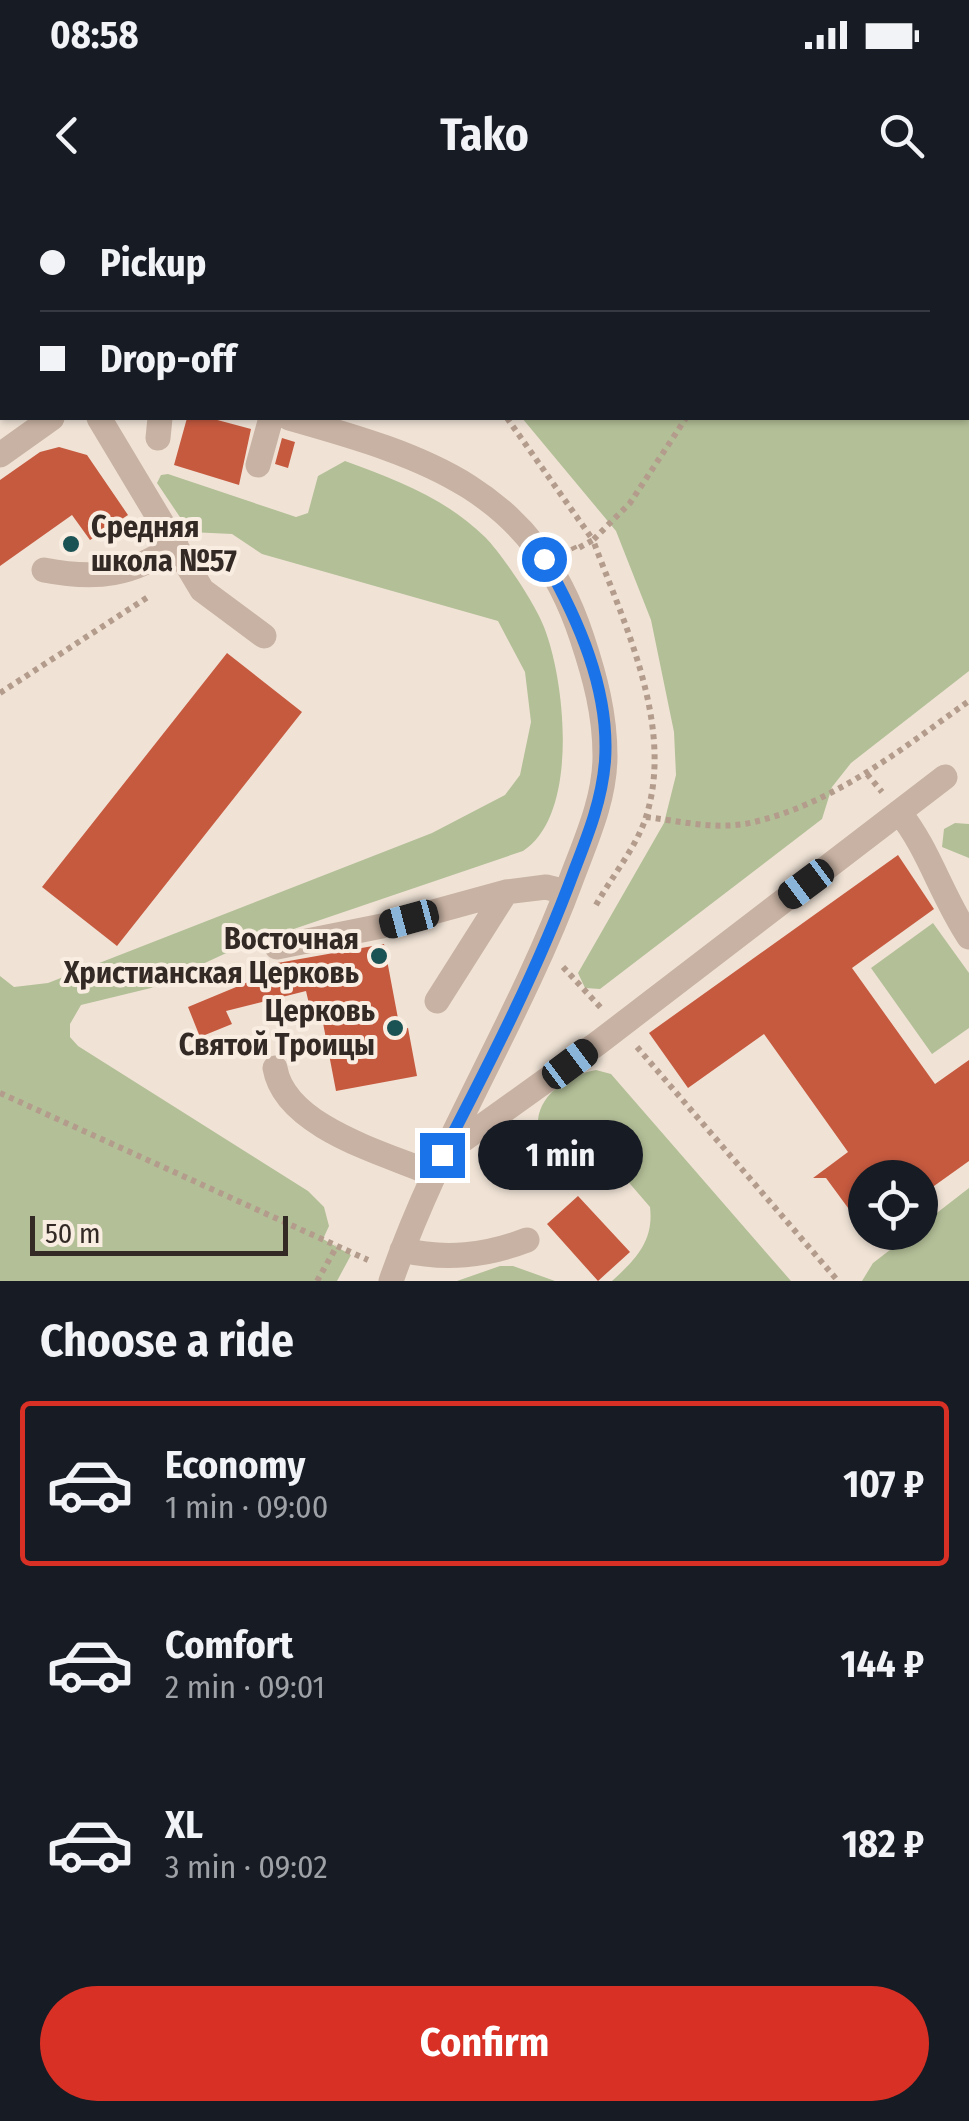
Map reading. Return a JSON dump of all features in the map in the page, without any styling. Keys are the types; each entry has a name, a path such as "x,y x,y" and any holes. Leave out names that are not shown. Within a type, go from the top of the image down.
{"lane":[{"path":"0,454 49,420"},
{"path":"100,420 202,590 264,636"},
{"path":"258,465 270,420"},
{"path":"296,420 346,434 460,478 510,514 544,559 572,608 600,694 605,757 601,793 566,892 534,972 438,1164 391,1248 379,1279"},
{"path":"44,570 75,576 121,574 153,561 176,544"},
{"path":"438,1164 611,1018 945,777"},
{"path":"899,812 924,844 933,878 969,937"},
{"path":"276,947 382,926 506,892 546,887 566,892"},
{"path":"438,1001 506,892"},
{"path":"275,1068 284,1095 302,1115 438,1164"},
{"path":"391,1248 451,1256 496,1252 527,1240"}],"path":[{"path":"508,420 593,540 575,550"},
{"path":"630,503 685,420"},
{"path":"0,693 190,570"},
{"path":"646,817 713,825 753,822 867,774 969,701"},
{"path":"562,966 838,1281"},
{"path":"0,1093 372,1263 379,1279"},
{"path":"317,1281 337,1246"},
{"path":"372,1263 391,1248"}],"green space":[{"path":"524,420 969,420 969,671 851,763 832,787 822,819 600,989 585,988 578,973 664,823 676,775 674,732 651,620 616,531"},
{"path":"345,461 402,483 454,511 485,537 526,593 552,651 562,713 560,779 553,809 541,833 523,851 235,949 151,988 81,1005 70,1024 70,1037 78,1046 308,1191 324,1207 329,1226 323,1239 351,1255 337,1281 0,1281 0,976 14,987 48,983 432,833 505,795 520,775 531,722 525,672 498,621 262,554 232,534 190,532 157,483 161,475 168,474 296,517 308,513 318,476"},
{"path":"955,823 969,824 969,858 942,847 944,829"},
{"path":"933,923 969,973 969,1028 932,1054 871,968"},
{"path":"596,1070 611,1074 791,1281 612,1281 642,1248 649,1230 650,1207 594,1142 538,1120 545,1101 559,1086"},
{"path":"969,1188 969,1281 862,1281 873,1263 890,1250 938,1250 938,1212"},
{"path":"500,1266 513,1266 555,1281 457,1281"}],"building":[{"path":"186,420 217,420 251,429 239,485 174,465"},
{"path":"282,438 295,442 288,468 275,464"},
{"path":"59,447 87,455 128,515 90,540 72,515 0,566 0,480 40,452"},
{"path":"227,653 302,712 117,946 42,887"},
{"path":"898,855 934,909 852,968 935,1084 969,1060 969,1161 938,1183 938,1160 848,1160 848,1208 826,1178 813,1178 848,1152 764,1034 688,1088 649,1033"},
{"path":"384,944 400,1029 408,1028 417,1076 336,1091 319,1002 309,1004 306,991 226,1011 232,1024 200,1037 188,1007 258,978 255,967"},
{"path":"578,1196 630,1252 598,1281 547,1224"}],"place":[{"name":"Средняя школа №57","path":"71,544"},
{"name":"Восточная Христианская Церковь","path":"379,956"},
{"name":"Церковь Святой Троицы","path":"395,1028"}],"route":[{"path":"442,1155 534,972 601,793 605,757 600,694 572,608 544,559"}]}
